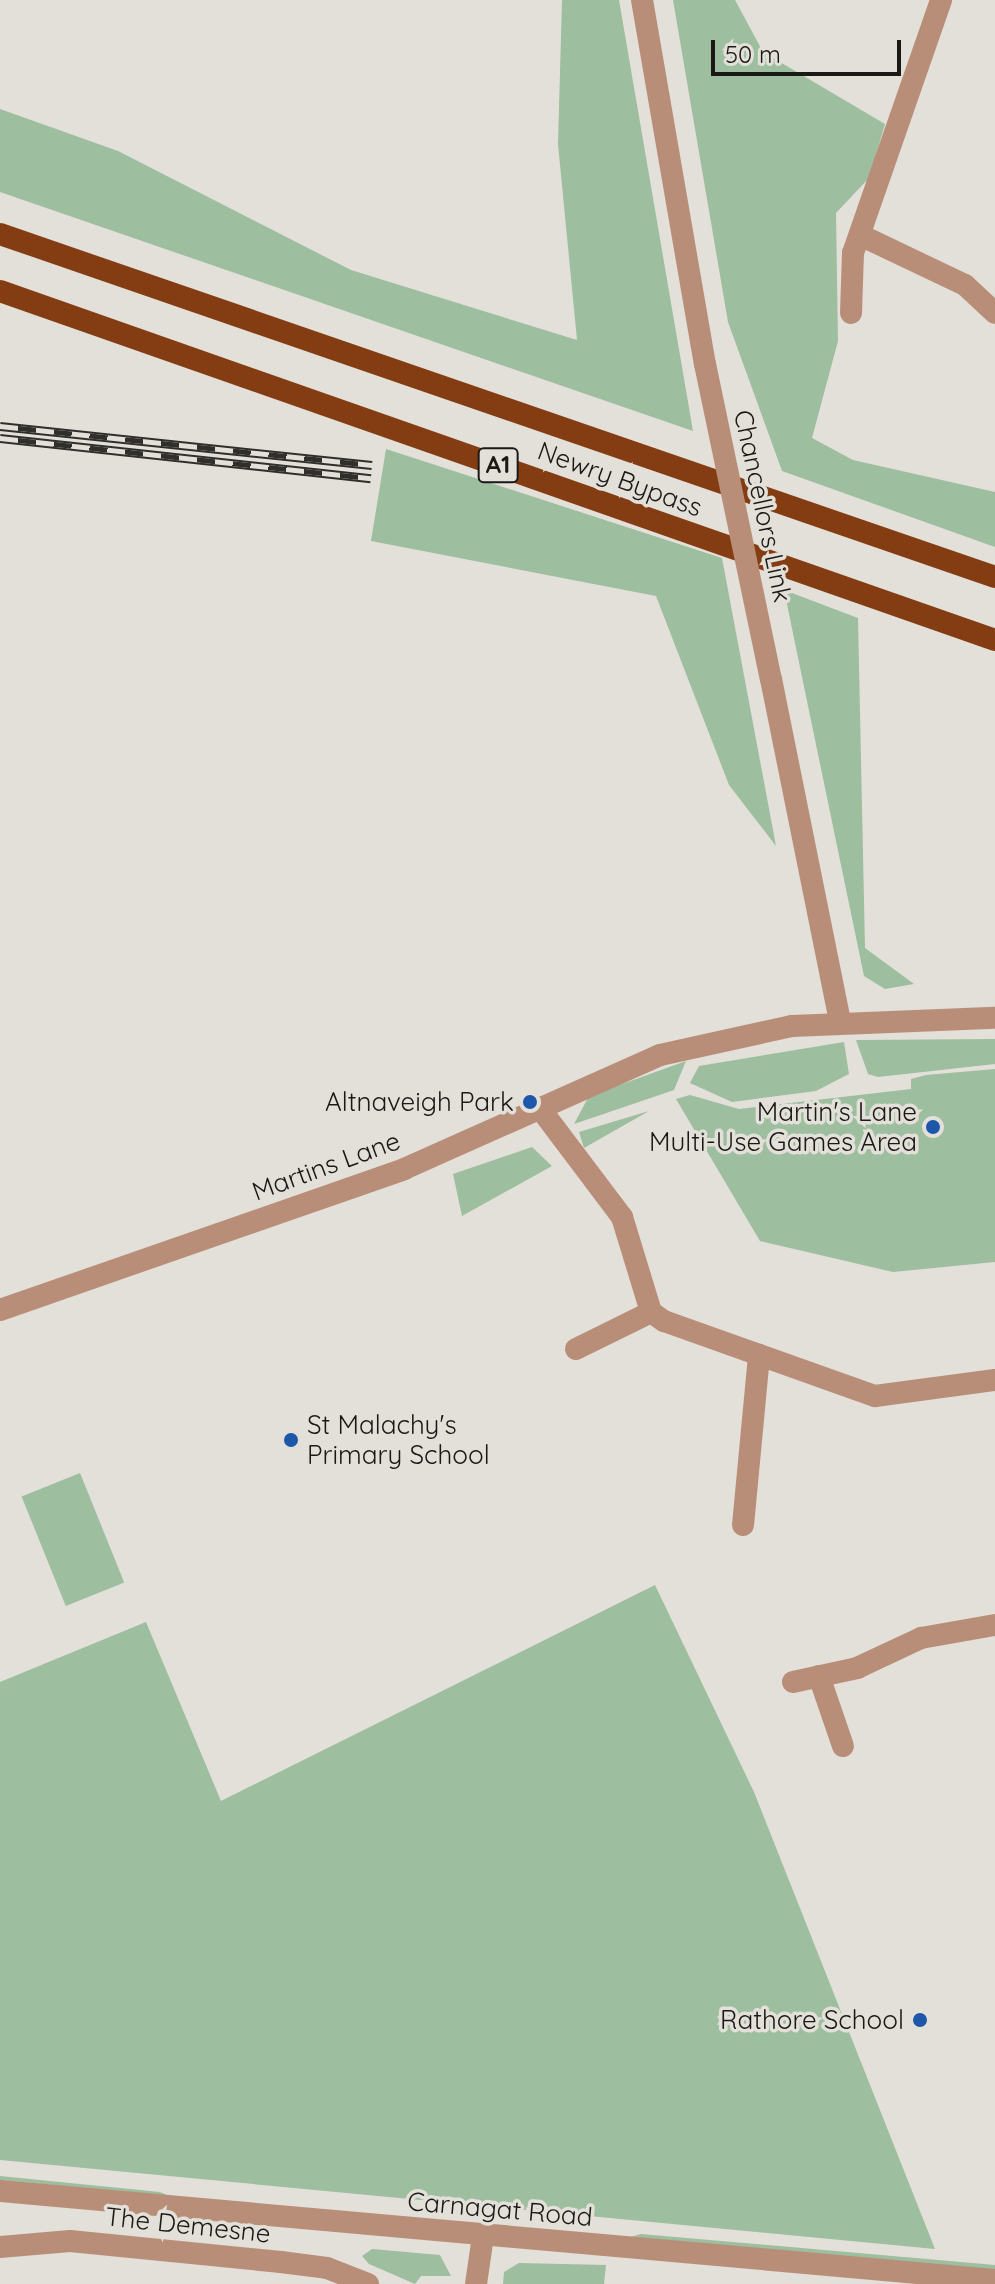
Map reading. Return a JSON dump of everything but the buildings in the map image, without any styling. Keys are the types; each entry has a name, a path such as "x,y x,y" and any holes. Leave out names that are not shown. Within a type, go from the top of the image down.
{"highway":[{"name":"Newry Bypass","path":"0,234 995,577"},
{"name":"Newry Bypass","path":"0,291 995,640"}],"street":[{"name":"Chancellors Link","path":"642,0 705,364 840,1021"},
{"path":"851,313 860,235 941,0"},
{"path":"860,235 965,285 995,313"},
{"name":"Martins Lane","path":"0,1310 404,1169 660,1055 840,1021 995,1018"},
{"path":"539,1107 622,1217 651,1312"},
{"path":"576,1349 651,1312 875,1396 995,1380"},
{"path":"743,1525 759,1355"},
{"path":"793,1682 819,1676 921,1638 995,1625"},
{"path":"819,1676 843,1746"},
{"name":"Carnagat Road","path":"0,2191 995,2280"},
{"path":"476,2284 483,2236"},
{"name":"The Demesne","path":"0,2247 70,2241 266,2260 327,2268 368,2284"}],"green space":[{"path":"562,0 619,0 693,431 0,192 0,109 118,151 351,270 577,340 558,144"},
{"path":"673,0 735,0 763,52 885,124 869,178 836,213 838,341 812,438 853,460 995,492 995,547 782,471 728,322"},
{"path":"386,449 722,558 776,846 729,785 656,596 371,541"},
{"path":"784,590 858,618 865,948 914,984 885,989 864,976"},
{"path":"995,1039 995,1064 878,1077 868,1074 856,1040"},
{"path":"844,1042 849,1074 816,1091 732,1102 690,1083 699,1066"},
{"path":"686,1061 674,1090 574,1124 589,1096"},
{"path":"995,1069 995,1262 893,1272 760,1241 676,1099 690,1095 739,1109 911,1089 911,1079 926,1075"},
{"path":"649,1111 584,1148 579,1132"},
{"path":"532,1147 552,1166 462,1216 453,1174"},
{"path":"80,1473 124,1582 66,1606 22,1497"},
{"path":"655,1585 754,1792 935,2249 0,2160 0,1682 146,1622 221,1801"},
{"path":"0,2176 160,2192 169,2196 0,2180"},
{"path":"641,2234 995,2265 995,2271 630,2237"},
{"path":"372,2249 440,2255 451,2276 421,2276 415,2284 369,2264 362,2256"},
{"path":"519,2263 606,2265 604,2284 503,2284 504,2272"}],"railway":[{"path":"0,426 372,465"},
{"path":"0,438 371,478"}],"place":[{"name":"Altnaveigh Park","path":"530,1102"},
{"name":"Martin's Lane Multi-Use Games Area","path":"933,1127"},
{"name":"St Malachy's Primary School","path":"291,1440"},
{"name":"Rathore School","path":"920,2020"}]}
